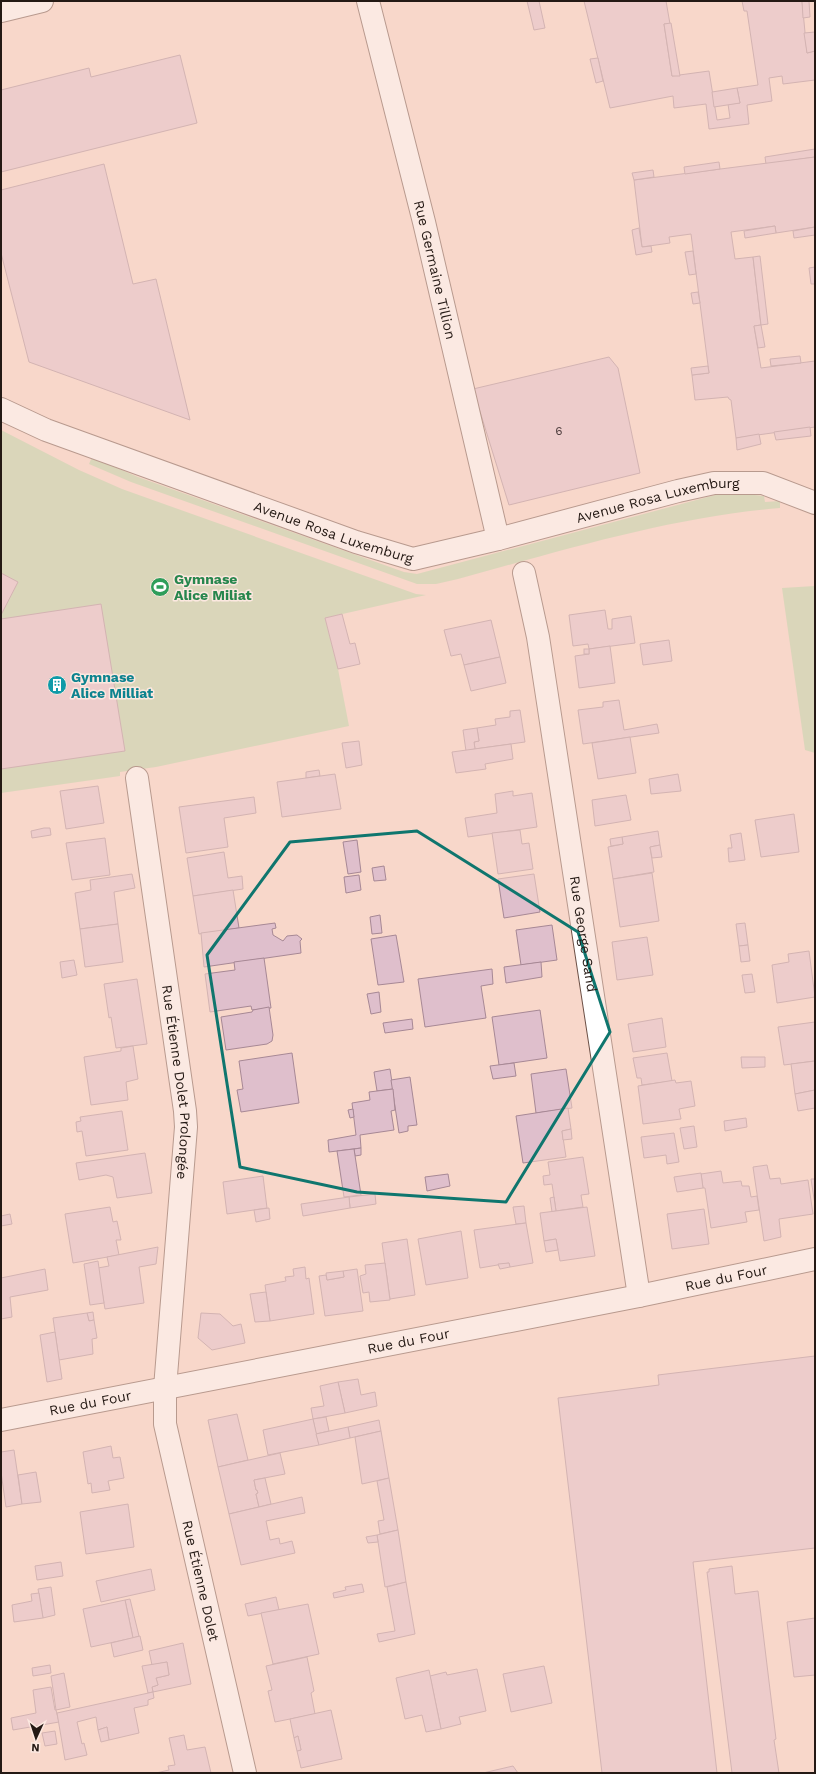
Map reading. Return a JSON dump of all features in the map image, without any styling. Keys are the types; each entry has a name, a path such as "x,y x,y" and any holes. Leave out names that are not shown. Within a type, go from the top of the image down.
{"street":[{"path":"1,11 42,1"},
{"name":"Rue Germaine Tillion","path":"368,1 424,222 498,539"},
{"name":"Avenue Rosa Luxemburg","path":"1,409 53,433 348,539 413,559 498,539 678,491 714,484 763,483 815,503"},
{"name":"Rue George Sand","path":"524,573 538,637 639,1296"},
{"name":"Rue Étienne Dolet Prolongée","path":"137,778 186,1111 186,1127 165,1388"},
{"name":"Rue du Four","path":"1,1420 639,1296 815,1259"},
{"name":"Rue Étienne Dolet","path":"165,1388 164,1424 244,1773"}],"highlighted area":[{"path":"417,831 578,932 610,1032 506,1202 357,1192 240,1167 207,955 290,842"}],"green space":[{"name":"Gymnase Alice Miliat","path":"1,430 79,470 122,489 416,594 426,595 325,618 338,669 349,726 156,767 120,772 120,776 1,793"},
{"path":"92,457 138,477 404,572 417,574 719,494 736,493 764,496 765,502 780,501 780,508 739,512 658,527 578,546 458,579 436,584 417,584 131,482 89,464"},
{"path":"815,586 815,753 805,750 782,588"}],"building":[{"path":"527,1 539,1 545,28 534,30"},
{"path":"584,1 666,1 670,24 664,24 672,76 709,71 717,120 730,118 728,104 740,103 737,88 758,85 747,11 744,11 742,1 802,1 807,53 815,51 815,80 783,84 782,76 769,78 772,101 747,105 749,124 709,129 706,104 674,108 673,96 610,108"},
{"path":"802,1 809,1 810,17 803,18"},
{"path":"671,23 680,76 672,76 664,24"},
{"path":"815,32 815,51 807,53 804,33"},
{"path":"180,55 197,123 1,172 1,90 89,68 91,77"},
{"path":"598,58 603,81 596,83 590,59"},
{"path":"737,88 740,103 714,107 712,92"},
{"path":"815,149 815,157 766,164 765,157"},
{"path":"815,157 815,227 776,233 775,226 731,232 735,259 753,257 761,325 754,326 761,368 815,361 815,427 736,438 731,400 728,397 695,400 692,375 709,373 691,234 669,237 670,243 642,247 634,180"},
{"path":"719,162 720,169 685,174 684,167"},
{"path":"104,164 133,284 156,279 190,420 29,362 1,253 1,190"},
{"path":"653,170 654,177 634,180 632,173"},
{"path":"775,226 776,233 745,238 744,231"},
{"path":"815,227 815,235 794,238 793,231"},
{"path":"639,228 642,247 651,246 652,252 636,255 632,230"},
{"path":"693,251 696,274 689,275 685,252"},
{"path":"760,256 768,324 761,325 753,257"},
{"path":"815,267 815,284 811,284 809,268"},
{"path":"698,292 700,303 693,304 691,293"},
{"path":"761,325 765,347 758,348 754,326"},
{"path":"800,356 801,363 771,366 770,359"},
{"path":"609,357 618,368 640,473 509,505 473,389"},
{"path":"708,366 709,373 692,375 691,368"},
{"path":"810,427 811,436 776,440 774,432"},
{"path":"759,434 761,444 737,450 736,438"},
{"path":"1,573 18,582 1,615"},
{"name":"Gymnase Alice Milliat","path":"101,604 125,751 1,769 1,619"},
{"path":"605,610 608,629 612,629 612,619 631,616 635,643 589,649 588,644 573,646 569,615"},
{"path":"342,614 350,644 355,643 360,664 338,669 325,618"},
{"path":"491,620 500,657 464,665 461,654 451,656 444,630"},
{"path":"669,640 672,661 643,665 640,644"},
{"path":"610,646 615,683 579,688 575,656 589,654 589,649"},
{"path":"584,649 589,649 589,654 584,654"},
{"path":"500,657 506,683 471,691 464,665"},
{"path":"619,700 624,730 657,724 659,733 583,744 578,710 603,707 603,702"},
{"path":"520,710 525,742 475,749 474,742 479,741 477,728 496,725 495,719 510,717 510,711"},
{"path":"477,728 479,741 474,742 475,749 466,751 463,730"},
{"path":"630,737 636,773 598,779 592,743"},
{"path":"359,741 362,765 346,768 342,743"},
{"path":"511,744 513,759 485,764 486,769 456,773 452,752"},
{"path":"319,770 320,776 306,778 306,772"},
{"path":"335,774 341,809 282,817 277,782"},
{"path":"678,774 681,791 651,794 649,779"},
{"path":"98,786 104,823 66,829 60,791"},
{"path":"513,791 513,796 532,793 537,827 468,837 465,818 497,813 495,794"},
{"path":"626,795 631,820 595,826 592,800"},
{"path":"254,797 256,813 224,818 228,847 186,853 179,807"},
{"path":"794,814 799,852 761,857 755,820"},
{"path":"50,828 51,835 32,838 31,831"},
{"path":"520,830 522,844 529,843 533,869 498,874 492,833"},
{"path":"658,831 660,845 650,847 654,872 613,879 608,847 623,844 622,837"},
{"path":"741,833 745,860 729,862 728,848 732,848 730,835"},
{"path":"622,837 623,844 611,846 610,839"},
{"path":"105,838 110,875 72,880 66,843"},
{"path":"357,840 361,872 348,874 343,842"},
{"path":"660,845 662,857 652,858 650,847"},
{"path":"224,852 228,878 242,876 243,889 193,896 187,858"},
{"path":"384,866 386,880 374,881 372,868"},
{"path":"652,873 659,921 620,927 613,879"},
{"path":"132,874 135,888 114,892 118,924 80,929 75,893 91,890 90,880"},
{"path":"534,874 540,912 504,918 498,879"},
{"path":"359,875 361,890 346,893 344,877"},
{"path":"233,890 239,928 199,934 193,896"},
{"path":"380,915 382,933 372,934 370,917"},
{"path":"275,923 276,928 272,929 273,935 283,941 287,936 297,935 302,939 300,941 301,953 204,967 201,933"},
{"path":"745,923 748,945 739,946 736,924"},
{"path":"118,924 123,962 85,967 80,929"},
{"path":"552,925 557,960 521,965 516,930"},
{"path":"396,935 404,982 378,985 371,939"},
{"path":"647,937 653,975 617,980 612,942"},
{"path":"748,945 750,961 741,962 739,946"},
{"path":"809,951 815,997 777,1003 772,965 789,962 788,954"},
{"path":"264,958 271,1008 252,1010 251,1006 210,1012 205,974 235,970 234,962"},
{"path":"74,960 77,975 62,978 60,962"},
{"path":"541,962 542,977 506,983 504,967"},
{"path":"492,969 493,984 481,986 486,1018 425,1027 418,979"},
{"path":"752,974 755,992 745,993 742,975"},
{"path":"137,979 147,1044 116,1048 111,1017 109,1018 104,984"},
{"path":"379,992 381,1012 371,1014 367,994"},
{"path":"269,1007 273,1035 272,1041 267,1044 226,1050 221,1017 252,1012 253,1010"},
{"path":"540,1010 547,1058 499,1065 492,1017"},
{"path":"662,1018 666,1047 633,1052 628,1024"},
{"path":"412,1019 413,1029 385,1033 383,1023"},
{"path":"815,1022 815,1061 784,1065 778,1027"},
{"path":"133,1046 138,1079 126,1082 128,1100 91,1105 84,1057 121,1051 121,1048"},
{"path":"292,1053 299,1103 241,1112 237,1090 243,1089 239,1061"},
{"path":"667,1053 672,1081 642,1085 641,1078 637,1078 633,1058"},
{"path":"741,1057 765,1057 765,1067 742,1068"},
{"path":"815,1061 815,1090 795,1094 791,1064"},
{"path":"514,1063 516,1076 493,1079 490,1066"},
{"path":"390,1069 393,1089 377,1091 374,1072"},
{"path":"566,1069 572,1108 536,1113 531,1074"},
{"path":"410,1077 417,1125 408,1126 408,1131 399,1133 391,1080"},
{"path":"675,1080 676,1083 691,1081 695,1106 679,1109 681,1119 643,1124 638,1086"},
{"path":"393,1089 395,1110 391,1111 394,1130 360,1135 361,1148 329,1152 328,1140 356,1135 352,1103 370,1100 369,1092"},
{"path":"815,1090 815,1108 798,1111 795,1094"},
{"path":"568,1108 571,1129 562,1131 566,1157 523,1163 516,1116"},
{"path":"353,1109 354,1117 350,1118 348,1110"},
{"path":"122,1111 128,1150 86,1156 82,1131 77,1132 76,1122 81,1121 80,1117"},
{"path":"746,1118 747,1127 725,1131 724,1121"},
{"path":"694,1126 697,1147 684,1149 680,1128"},
{"path":"571,1129 572,1139 563,1140 562,1131"},
{"path":"674,1133 679,1162 667,1164 666,1155 644,1158 641,1137"},
{"path":"361,1148 361,1155 355,1156 354,1149"},
{"path":"354,1149 361,1195 344,1197 337,1151"},
{"path":"145,1153 152,1193 117,1198 113,1177 106,1175 79,1180 76,1163"},
{"path":"583,1157 589,1194 581,1195 583,1207 556,1211 552,1184 544,1185 543,1176 550,1175 548,1162"},
{"path":"767,1165 770,1179 780,1178 781,1184 808,1180 813,1214 779,1219 781,1237 764,1241 753,1167"},
{"path":"721,1171 723,1183 741,1181 742,1186 749,1186 751,1197 757,1196 759,1210 745,1212 747,1222 711,1228 705,1188 703,1188 701,1174"},
{"path":"701,1173 703,1188 677,1192 674,1177"},
{"path":"448,1174 450,1186 427,1191 425,1177"},
{"path":"263,1176 267,1208 227,1214 223,1182"},
{"path":"811,1179 815,1179 815,1205"},
{"path":"375,1194 376,1204 350,1208 349,1197"},
{"path":"349,1197 350,1208 303,1216 301,1204"},
{"path":"554,1197 556,1211 552,1212 550,1198"},
{"path":"524,1206 526,1223 516,1224 513,1207"},
{"path":"110,1207 113,1222 117,1221 121,1240 116,1240 119,1255 73,1263 65,1214"},
{"path":"587,1207 595,1256 560,1261 556,1239 544,1241 540,1213"},
{"path":"269,1208 270,1219 256,1222 254,1210"},
{"path":"704,1209 709,1244 672,1249 667,1214"},
{"path":"10,1214 12,1224 1,1226 1,1216"},
{"path":"526,1223 533,1263 510,1267 509,1263 480,1268 474,1230"},
{"path":"461,1231 468,1278 426,1285 418,1239"},
{"path":"407,1239 415,1295 390,1299 382,1243"},
{"path":"556,1239 558,1250 546,1252 544,1241"},
{"path":"158,1247 156,1264 139,1267 144,1303 105,1309 98,1268 109,1266 107,1257"},
{"path":"98,1261 104,1303 90,1305 84,1264"},
{"path":"385,1263 390,1300 370,1302 369,1292 363,1293 360,1276 366,1274 365,1265"},
{"path":"509,1263 510,1267 500,1269 498,1264"},
{"path":"305,1267 306,1279 309,1278 314,1314 270,1321 265,1285 286,1281 285,1277 294,1276 293,1269"},
{"path":"45,1269 48,1290 10,1297 12,1317 1,1319 1,1278"},
{"path":"357,1269 363,1311 325,1316 319,1276 326,1275 327,1280 344,1277 343,1271"},
{"path":"343,1271 344,1277 327,1280 326,1273"},
{"path":"266,1292 270,1321 255,1322 250,1294"},
{"path":"93,1312 94,1320 89,1321 87,1313"},
{"path":"87,1313 89,1321 94,1320 97,1338 92,1339 93,1354 59,1360 53,1318"},
{"path":"201,1313 220,1314 233,1326 241,1324 245,1343 212,1350 198,1338"},
{"path":"55,1332 62,1379 47,1382 40,1335"},
{"path":"815,1356 815,1548 693,1562 717,1773 602,1773 558,1398 659,1385 658,1375"},
{"path":"358,1379 361,1395 375,1392 377,1406 345,1413 338,1382"},
{"path":"338,1382 345,1413 313,1419 311,1408 324,1406 320,1386"},
{"path":"237,1414 248,1460 218,1467 208,1420"},
{"path":"326,1417 329,1431 316,1434 313,1419"},
{"path":"313,1419 319,1445 268,1455 263,1430"},
{"path":"379,1420 381,1431 350,1438 348,1427"},
{"path":"348,1427 350,1438 319,1445 316,1434"},
{"path":"381,1431 389,1478 362,1484 355,1437"},
{"path":"111,1446 113,1458 120,1457 124,1478 108,1481 110,1490 92,1493 91,1483 88,1484 83,1452"},
{"path":"14,1450 22,1504 6,1507 1,1472 1,1452"},
{"path":"280,1453 285,1474 254,1480 258,1493 256,1494 259,1507 229,1514 218,1467"},
{"path":"36,1472 41,1502 22,1504 18,1475"},
{"path":"265,1478 271,1504 259,1507 256,1494 258,1493 254,1480"},
{"path":"389,1478 398,1530 380,1534 378,1521 384,1520 377,1481"},
{"path":"302,1497 305,1513 266,1521 270,1540 279,1538 280,1544 292,1541 295,1553 241,1565 229,1514"},
{"path":"128,1504 134,1547 86,1554 80,1512"},
{"path":"398,1530 406,1582 385,1587 377,1535"},
{"path":"377,1535 378,1542 368,1543 366,1537"},
{"path":"61,1562 63,1576 37,1580 35,1566"},
{"path":"732,1566 735,1594 758,1591 779,1773 732,1773 707,1572 709,1572 709,1569"},
{"path":"151,1569 155,1590 101,1602 96,1581"},
{"path":"406,1582 415,1634 379,1642 377,1634 395,1631 387,1587"},
{"path":"362,1584 364,1592 334,1598 333,1593 346,1590 345,1587"},
{"path":"51,1587 55,1615 43,1618 38,1589"},
{"path":"39,1593 43,1618 14,1622 12,1605 32,1601 31,1594"},
{"path":"276,1597 279,1610 248,1616 245,1604"},
{"path":"130,1599 139,1636 133,1638 125,1600"},
{"path":"125,1600 133,1638 91,1647 83,1609"},
{"path":"308,1604 319,1654 273,1664 261,1613"},
{"path":"815,1618 815,1675 794,1677 787,1622"},
{"path":"140,1636 143,1650 114,1657 111,1643"},
{"path":"183,1643 191,1684 153,1692 152,1687 158,1685 156,1678 169,1675 167,1662 152,1665 149,1651"},
{"path":"307,1657 314,1691 311,1693 315,1714 275,1722 268,1691 272,1690 266,1666"},
{"path":"167,1662 169,1675 156,1678 158,1685 152,1687 153,1692 148,1693 142,1666"},
{"path":"50,1665 51,1673 33,1676 32,1668"},
{"path":"544,1666 552,1703 511,1712 503,1674"},
{"path":"477,1669 486,1711 459,1717 461,1724 441,1729 430,1676 446,1672 447,1675"},
{"path":"429,1670 441,1729 426,1732 422,1715 405,1719 396,1678"},
{"path":"64,1673 70,1707 56,1710 51,1676"},
{"path":"51,1687 55,1710 59,1722 13,1730 11,1718 36,1713 33,1690"},
{"path":"153,1692 154,1698 148,1700 148,1705 134,1708 139,1733 109,1740 107,1727 98,1730 96,1717 77,1722 82,1744 84,1743 87,1755 65,1760 57,1713"},
{"path":"331,1710 342,1759 301,1768 297,1751 301,1750 298,1736 294,1738 290,1719"},
{"path":"107,1727 109,1740 101,1742 98,1730"},
{"path":"55,1731 57,1744 45,1746 42,1733"},
{"path":"184,1735 187,1750 205,1747 211,1773 156,1773 169,1770 168,1766 175,1765 169,1738"},
{"path":"298,1736 301,1750 297,1751 294,1738"},
{"path":"513,1766 518,1773 483,1773"}],"place":[{"name":"Gymnase Alice Miliat","path":"160,587"},
{"name":"Gymnase Alice Milliat","path":"57,685"}]}
